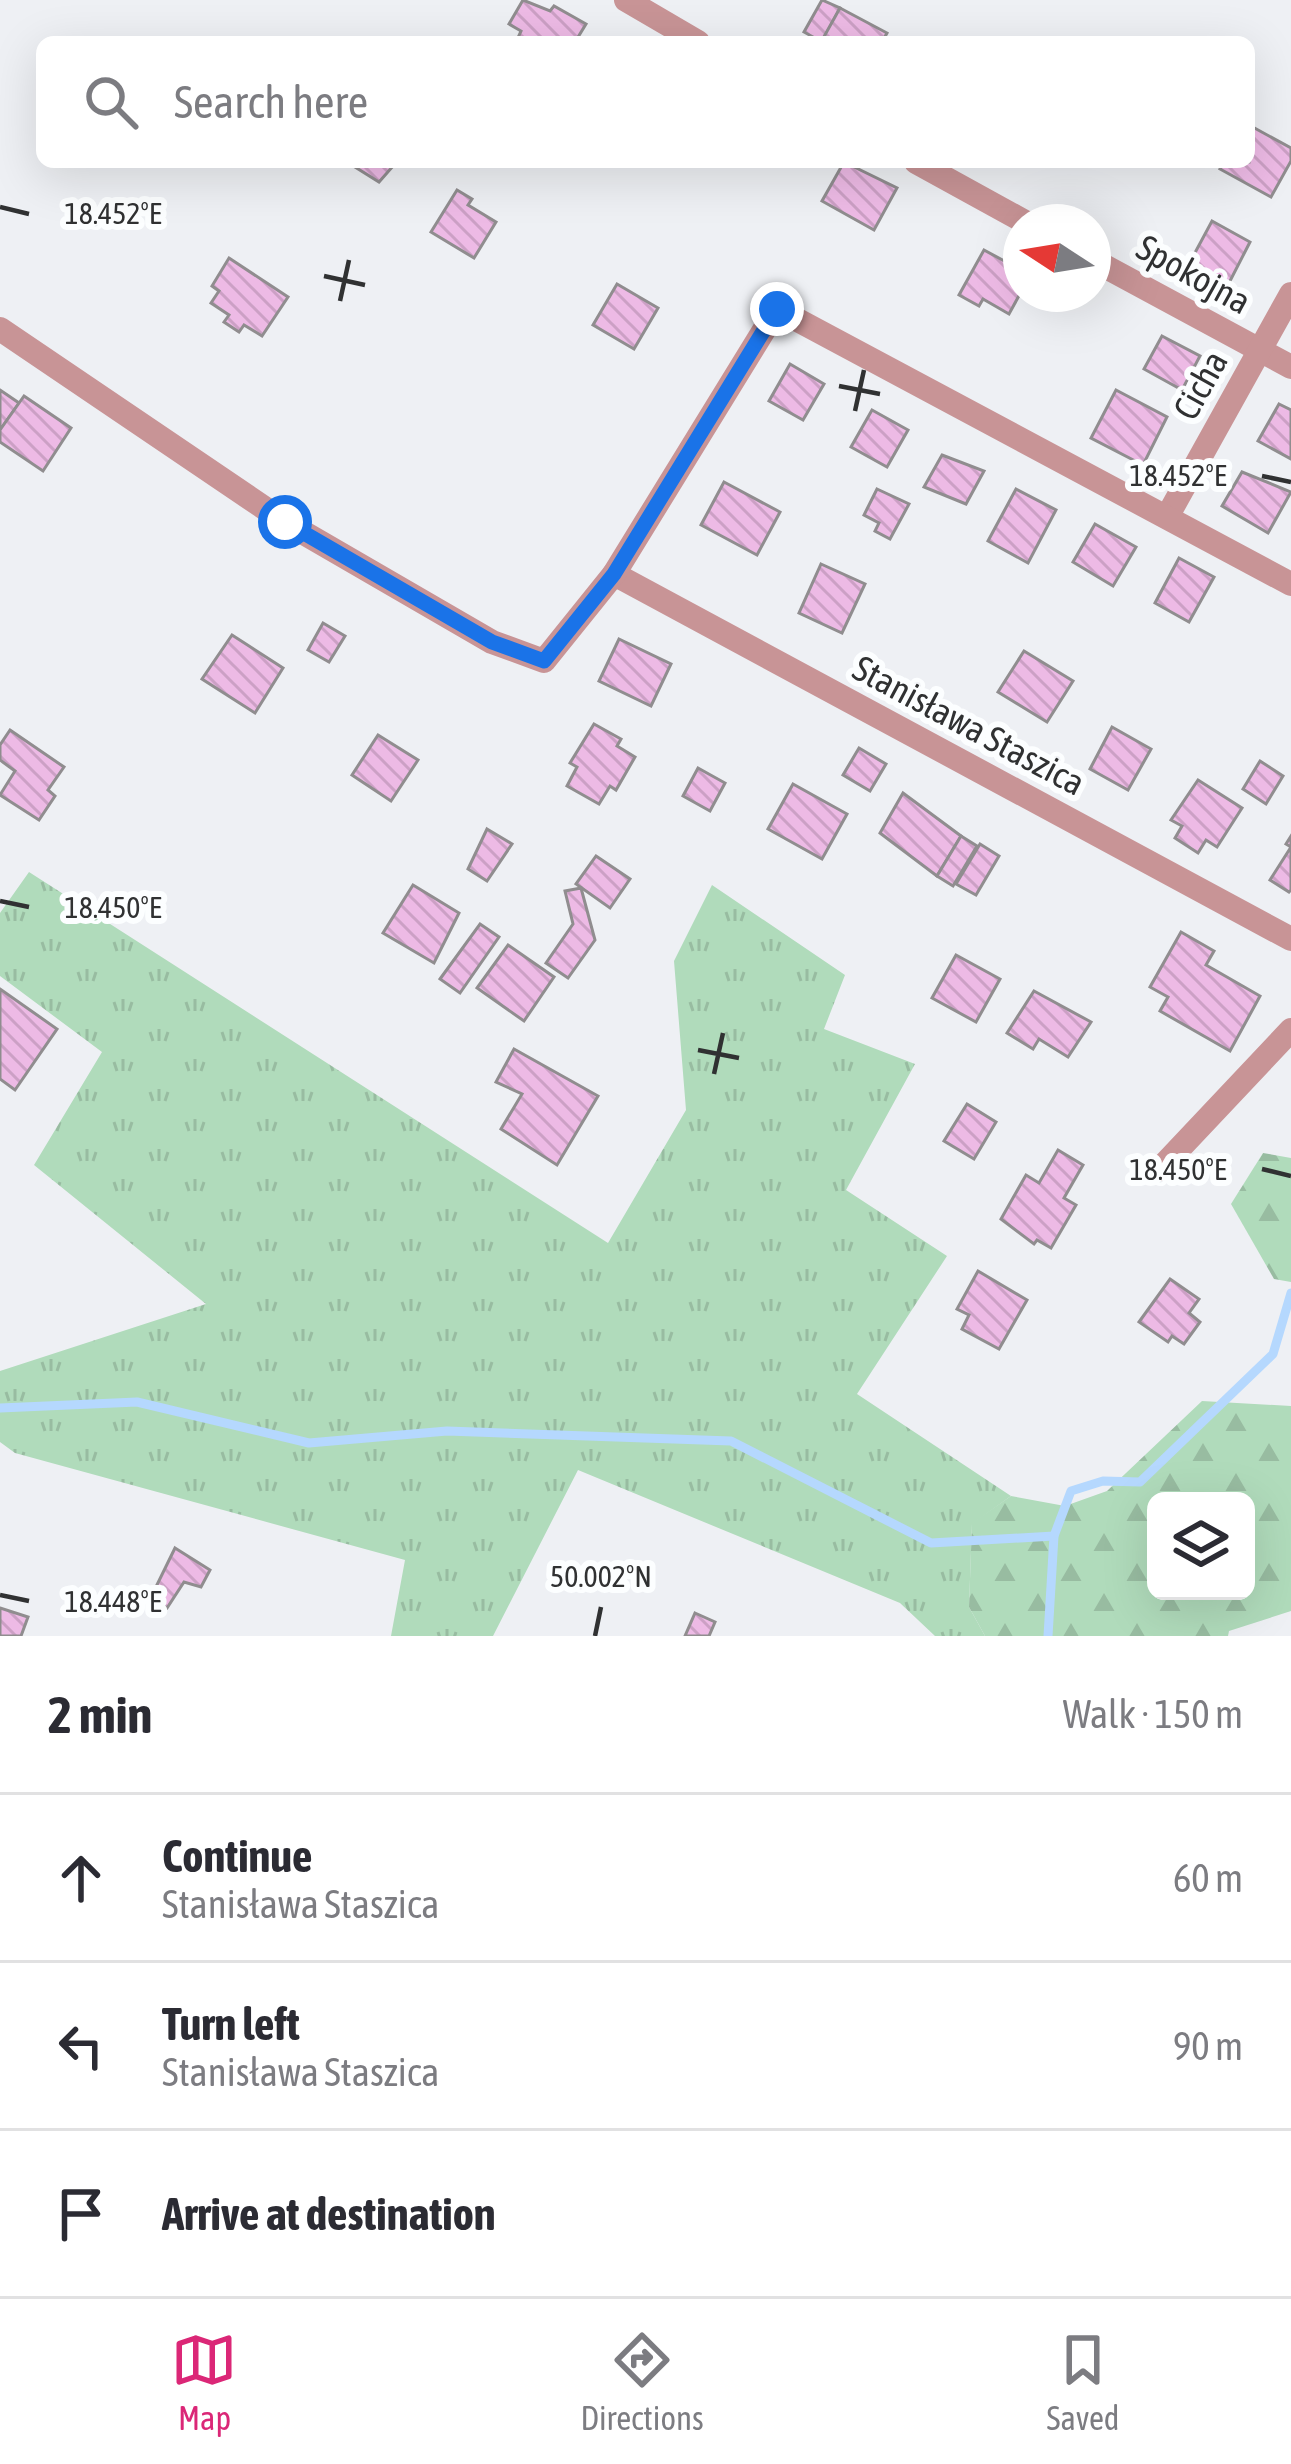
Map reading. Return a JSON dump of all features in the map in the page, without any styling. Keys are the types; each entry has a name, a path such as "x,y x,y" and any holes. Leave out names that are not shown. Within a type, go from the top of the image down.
{"street":[{"path":"626,0 688,36"},
{"path":"927,168 1003,210"},
{"name":"Spokojna","path":"1111,270 1260,352"},
{"name":"Cicha","path":"1167,517 1291,294"},
{"path":"0,329 285,522 492,642 544,661 614,574 777,309 1291,584"},
{"name":"Cicha","path":"1260,352 1291,367"},
{"name":"Stanisława Staszica","path":"614,574 1291,939"},
{"path":"1160,1169 1291,1030"}],"green space":[{"path":"29,872 608,1243 686,1110 674,961 712,885 845,975 824,1029 915,1064 846,1190 947,1256 857,1394 1011,1496 972,1524 969,1607 985,1636 935,1636 900,1603 578,1470 493,1636 391,1636 405,1560 15,1453 0,1442 0,1371 206,1304 34,1165 102,1052 0,976 0,913"},
{"path":"1263,1153 1291,1158 1291,1282 1274,1279 1231,1204"},
{"path":"1202,1401 1291,1406 1291,1611 1229,1631 1228,1636 985,1636 969,1607 972,1523 1011,1496 1065,1506 1107,1491"}],"building":[{"path":"523,0 550,11 554,6 586,24 579,36 519,36 521,31 509,24"},
{"path":"822,0 840,8 825,36 804,32"},
{"path":"840,8 887,33 885,36 824,36"},
{"path":"1255,128 1291,148 1291,161 1271,197 1220,169 1255,168"},
{"path":"357,168 391,168 379,182"},
{"path":"841,168 856,168 897,188 874,230 822,201"},
{"path":"457,190 472,199 468,205 496,222 474,258 431,232"},
{"path":"1212,221 1250,242 1229,283 1190,262"},
{"path":"984,250 1003,260 1003,311 983,299 979,306 959,295"},
{"path":"229,258 288,297 262,336 244,325 239,332 224,322 229,315 211,303 219,291 212,286"},
{"path":"617,284 658,308 634,349 593,325"},
{"path":"1162,336 1200,356 1182,390 1144,369"},
{"path":"790,364 824,384 803,420 769,401"},
{"path":"0,390 19,403 0,430"},
{"path":"1116,390 1167,417 1143,465 1091,438"},
{"path":"24,396 71,428 43,471 0,442 0,430"},
{"path":"1279,404 1291,410 1291,459 1258,441"},
{"path":"872,410 908,430 887,467 851,447"},
{"path":"942,455 984,471 966,504 924,487"},
{"path":"1242,472 1291,492 1268,533 1222,506"},
{"path":"724,482 780,512 757,555 701,525"},
{"path":"877,489 909,504 890,539 875,531 879,523 864,515"},
{"path":"1016,489 1056,510 1028,563 988,541"},
{"path":"1095,524 1136,547 1113,586 1073,562"},
{"path":"1179,558 1214,577 1189,622 1155,603"},
{"path":"821,564 865,584 842,633 799,613"},
{"path":"323,623 345,636 329,662 308,650"},
{"path":"232,635 283,668 255,713 202,679"},
{"path":"619,639 671,664 651,706 599,681"},
{"path":"1024,651 1073,681 1047,722 998,692"},
{"path":"594,724 621,739 617,746 635,757 616,790 610,786 599,804 567,786 577,767 570,763"},
{"path":"1112,727 1151,749 1128,790 1090,769"},
{"path":"10,730 64,767 48,790 55,796 39,820 0,795 15,771 0,760 0,745"},
{"path":"378,735 418,760 391,801 352,775"},
{"path":"859,748 886,764 870,791 843,775"},
{"path":"1260,761 1283,776 1266,804 1243,789"},
{"path":"698,768 725,783 710,811 683,796"},
{"path":"1198,780 1242,808 1217,847 1206,840 1198,853 1175,838 1182,826 1171,820"},
{"path":"793,784 847,814 822,859 768,829"},
{"path":"903,793 961,836 937,876 880,833"},
{"path":"487,829 512,844 487,881 468,869"},
{"path":"961,836 977,846 953,886 937,876"},
{"path":"980,844 999,856 976,895 956,884"},
{"path":"1291,847 1291,890 1289,892 1270,880"},
{"path":"596,856 630,879 610,908 576,884"},
{"path":"413,885 459,913 434,963 383,933"},
{"path":"581,888 595,940 568,978 546,963 573,924 565,891"},
{"path":"480,924 499,937 460,993 440,979"},
{"path":"1181,932 1214,951 1206,965 1260,996 1230,1051 1160,1011 1168,997 1150,987"},
{"path":"508,945 554,977 524,1021 477,988"},
{"path":"956,955 1000,979 976,1022 932,998"},
{"path":"0,989 57,1029 15,1090 0,1079"},
{"path":"1034,991 1091,1022 1068,1057 1039,1039 1033,1049 1007,1033"},
{"path":"514,1049 598,1096 557,1165 501,1129 522,1094 496,1082"},
{"path":"967,1104 996,1122 974,1159 944,1141"},
{"path":"1058,1150 1083,1165 1064,1198 1076,1205 1051,1248 1037,1240 1034,1244 1001,1219 1026,1175 1039,1183"},
{"path":"978,1271 1027,1300 999,1349 962,1329 969,1315 957,1309"},
{"path":"1170,1279 1199,1299 1189,1313 1200,1322 1184,1344 1172,1336 1168,1342 1139,1322"},
{"path":"175,1548 210,1570 201,1587 184,1582 167,1608 150,1599"},
{"path":"0,1608 28,1617 21,1636 0,1636"},
{"path":"695,1613 715,1622 709,1636 685,1636"}],"waterway":[{"path":"1048,1636 1054,1536 1071,1491 1103,1481 1140,1482 1273,1354 1291,1293"},
{"path":"0,1408 137,1402 309,1443 447,1431 731,1441 931,1543 1054,1536"}],"route":[{"path":"285,522 492,642 544,661 614,574 777,309"}]}
